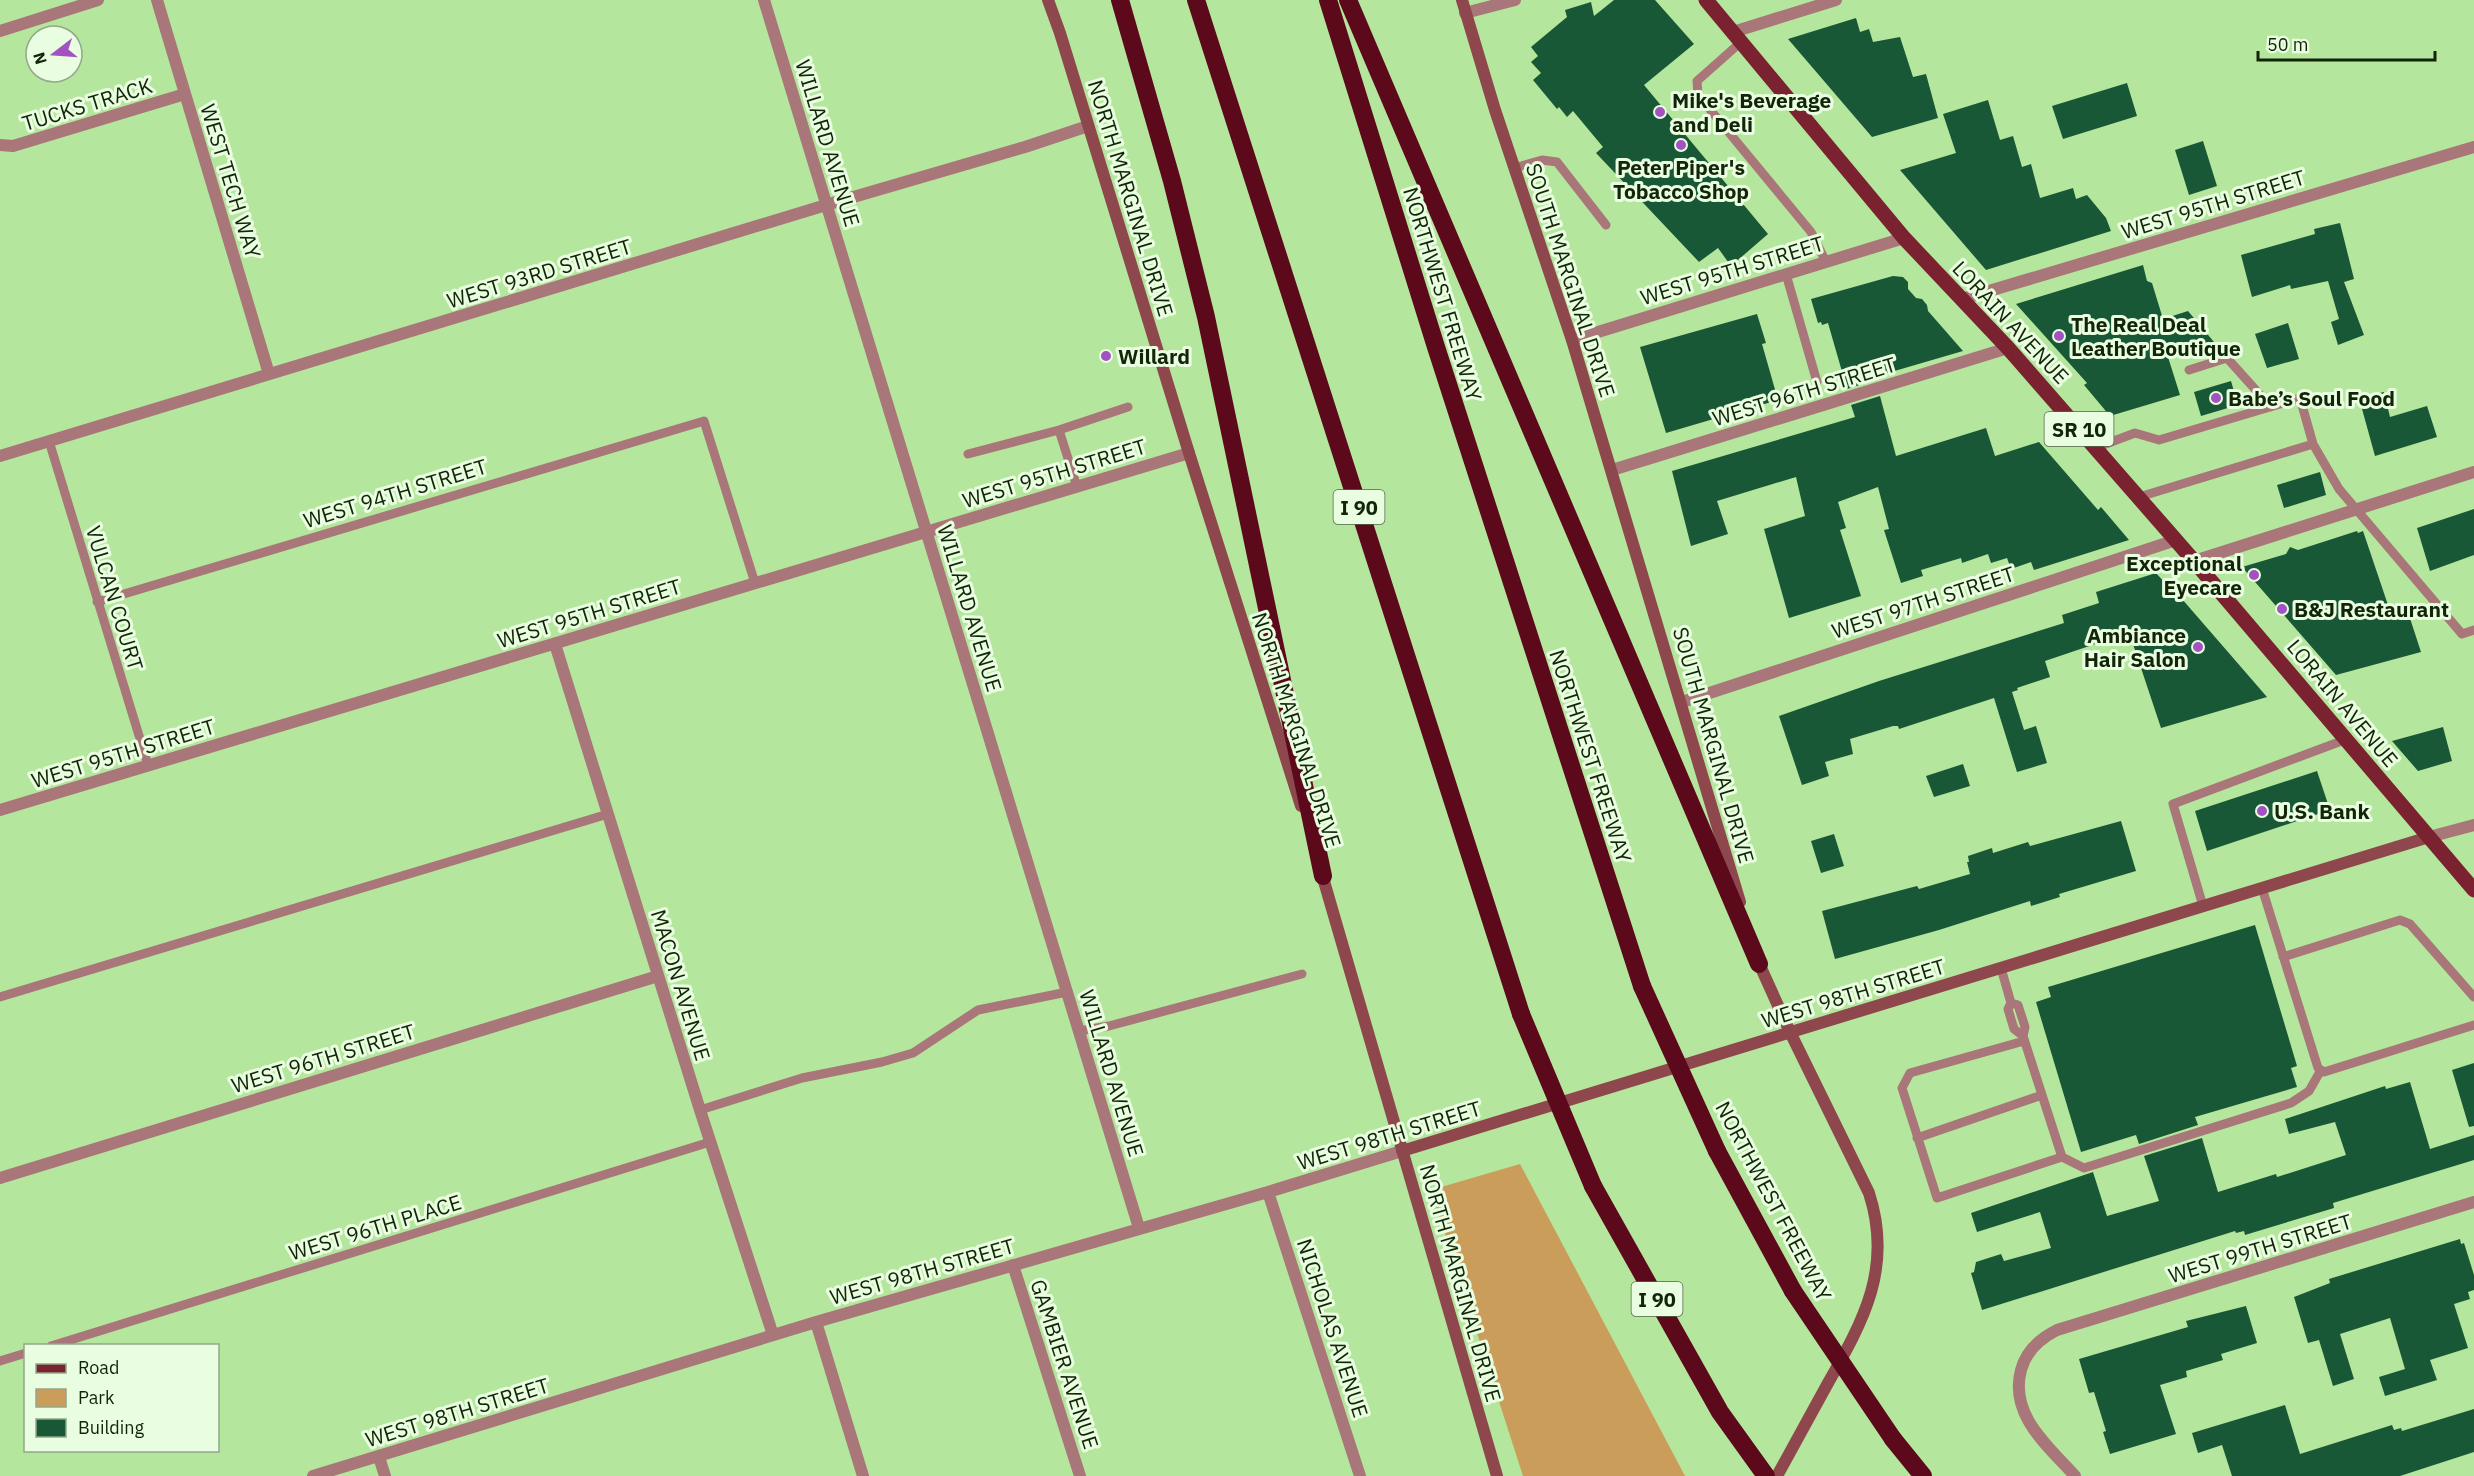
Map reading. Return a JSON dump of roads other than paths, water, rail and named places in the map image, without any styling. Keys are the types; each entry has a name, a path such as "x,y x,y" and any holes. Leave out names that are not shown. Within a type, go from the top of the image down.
{"highway":[{"path":"1120,0 1172,181 1206,317 1323,876"},
{"name":"I 90","path":"1196,0 1521,1014 1593,1186 1720,1412 1766,1476"},
{"name":"NORTHWEST FREEWAY","path":"1328,0 1436,347 1642,986 1717,1151 1793,1291 1893,1439 1923,1476"},
{"path":"1348,0 1759,964"}],"main road":[{"name":"LORAIN AVENUE","path":"1706,0 1904,238 2008,348 2139,497 2474,890"}],"street":[{"path":"0,31 98,0"},
{"name":"WEST TECH WAY","path":"157,0 268,374"},
{"name":"WILLARD AVENUE","path":"764,0 1139,1228"},
{"name":"NORTH MARGINAL DRIVE","path":"1048,0 1323,876 1497,1476"},
{"name":"SOUTH MARGINAL DRIVE","path":"1462,0 1514,168 1572,340 1759,964 1869,1193 1875,1211 1879,1249 1873,1287 1863,1321 1777,1476"},
{"path":"1466,13 1515,0"},
{"path":"1737,37 1836,0"},
{"name":"TUCKS TRACK","path":"0,145 13,146 185,94"},
{"name":"WEST 93RD STREET","path":"0,456 1089,126"},
{"name":"WEST 95TH STREET","path":"1962,299 2474,147"},
{"name":"WEST 95TH STREET","path":"1572,340 1904,238"},
{"name":"WEST 96TH STREET","path":"1612,470 2008,348"},
{"name":"WEST 95TH STREET","path":"0,810 1189,453"},
{"path":"2194,561 2474,472"},
{"name":"WEST 97TH STREET","path":"1682,702 2176,540"},
{"name":"MACON AVENUE","path":"555,644 710,1142 773,1335"},
{"name":"WEST 98TH STREET","path":"313,1476 816,1322 1268,1192 2474,825"},
{"name":"WEST 96TH STREET","path":"0,1178 658,976"},
{"name":"NICHOLAS AVENUE","path":"1268,1192 1360,1476"},
{"name":"WEST 99TH STREET","path":"2075,1476 2029,1424 2018,1395 2019,1379 2026,1357 2039,1341 2057,1330 2474,1202"},
{"name":"GAMBIER AVENUE","path":"1013,1265 1080,1476"},
{"path":"816,1322 863,1476"},
{"path":"379,1457 385,1476"}],"lane":[{"path":"1737,37 1697,81 1698,95 1810,232 1826,262"},
{"path":"1514,168 1542,160 1557,162 1606,225"},
{"path":"1785,274 1817,382"},
{"path":"2189,370 2227,358 2271,407"},
{"path":"2095,448 2135,433 2159,440 2300,398 2313,444 2339,489 2462,634 2474,630"},
{"path":"968,454 1059,430 1128,407"},
{"name":"WEST 94TH STREET","path":"97,602 704,421 755,583"},
{"path":"1059,430 1077,487"},
{"name":"VULCAN COURT","path":"49,441 148,765"},
{"path":"2139,497 2313,444"},
{"path":"2203,906 2173,804 2347,739"},
{"path":"0,997 608,814"},
{"path":"2262,888 2318,1068 2321,1070 2325,1072 2474,1024"},
{"path":"2283,957 2400,920 2410,924 2474,997"},
{"path":"2001,968 2012,1004 2018,1005 2025,1026 2024,1039 2062,1157"},
{"path":"1079,1031 1109,1026 1302,974"},
{"path":"700,1110 802,1078 882,1062 914,1053 978,1010 1067,992"},
{"path":"2024,1039 1910,1073 1902,1088 1936,1198 2062,1157 2084,1168 2291,1103 2308,1091 2321,1070"},
{"path":"1917,1138 2042,1095"},
{"name":"WEST 96TH PLACE","path":"57,1344 710,1142"},
{"path":"0,1361 24,1354"}],"place":[{"name":"Mike's Beverage and Deli","path":"1660,112"},
{"name":"Peter Piper's Tobacco Shop","path":"1681,145"},
{"name":"The Real Deal Leather Boutique","path":"2059,336"},
{"name":"Willard","path":"1106,356"},
{"name":"Babe’s Soul Food","path":"2216,398"},
{"name":"Exceptional Eyecare","path":"2254,575"},
{"name":"B&J Restaurant","path":"2282,609"},
{"name":"Ambiance Hair Salon","path":"2198,647"},
{"name":"U.S. Bank","path":"2262,811"}]}
